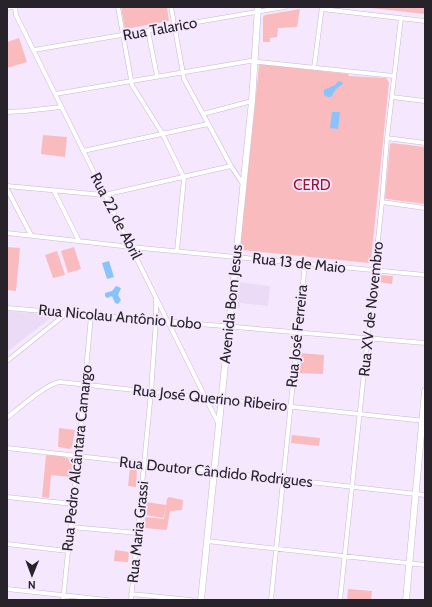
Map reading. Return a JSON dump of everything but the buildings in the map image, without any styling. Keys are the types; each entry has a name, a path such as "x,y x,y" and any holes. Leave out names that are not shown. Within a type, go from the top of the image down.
{"street":[{"path":"7,8 12,7"},
{"name":"Rua 22 de Abril","path":"16,7 16,15 219,425"},
{"path":"118,7 132,85 162,133 184,178 177,251"},
{"path":"171,7 184,79 231,166 243,184"},
{"name":"Rua Talarico","path":"34,50 123,36 258,9 285,7"},
{"path":"314,68 322,8 425,21"},
{"name":"Avenida Bom Jesus","path":"201,600 252,101 258,9"},
{"name":"Rua XV de Novembro","path":"340,600 361,413 387,138 401,18"},
{"path":"148,31 157,76"},
{"path":"55,94 182,71 250,61 394,76"},
{"path":"392,97 425,102"},
{"path":"203,114 252,101"},
{"path":"7,112 61,107"},
{"path":"83,151 208,124"},
{"path":"387,138 425,143"},
{"path":"7,186 104,195 184,178 231,166"},
{"path":"7,190 31,235"},
{"path":"54,191 79,241"},
{"path":"382,202 425,208"},
{"name":"Rua 13 de Maio","path":"7,233 131,247 425,275"},
{"name":"Rua José Ferreira","path":"271,600 305,263"},
{"name":"Rua Maria Grassi","path":"131,600 151,392 156,320 156,296"},
{"name":"Rua Nicolau Antônio Lobo","path":"7,308 425,343"},
{"path":"7,361 68,313"},
{"name":"Rua Pedro Alcântara Camargo","path":"63,598 91,316"},
{"name":"Rua José Querino Ribeiro","path":"7,418 44,389 56,382 361,413 424,421"},
{"path":"406,600 424,421 425,391"},
{"name":"Rua Doutor Cândido Rodrigues","path":"7,448 144,465 425,495"},
{"path":"7,497 73,504"},
{"path":"71,527 138,534"},
{"path":"207,541 425,565"},
{"path":"7,544 68,551"},
{"path":"7,589 63,598 107,600"},
{"path":"131,594 191,600"}],"shaded area":[{"path":"238,282 270,286 268,306 240,303 240,308 235,308"},
{"path":"7,311 52,315 52,317 7,352"}],"green space":[{"path":"121,7 167,7 169,21 125,29"},
{"path":"362,7 425,7 425,14"},
{"path":"300,9 297,27 278,28 277,37 270,38 270,42 263,42 263,17 265,15"},
{"path":"19,38 27,62 7,68 7,42"},
{"name":"CERD","path":"260,64 348,74 349,76 386,78 389,82 371,261 369,263 240,249"},
{"path":"43,135 67,137 65,157 41,154"},
{"path":"390,144 425,147 425,204 385,198"},
{"path":"7,247 20,248 16,291 7,290"},
{"path":"74,247 81,269 68,273 61,251"},
{"path":"57,251 65,275 53,278 45,255"},
{"path":"379,275 393,276 392,284 378,282"},
{"path":"300,353 324,355 323,374 298,373"},
{"path":"59,428 75,430 72,447 70,449 58,447"},
{"path":"292,435 320,438 319,446 291,443"},
{"path":"46,455 65,457 72,461 73,465 72,477 51,475 49,498 42,497"},
{"path":"130,467 137,468 136,487 128,486"},
{"path":"169,497 183,500 182,510 170,511 166,530 145,528 145,518 147,517 164,519 167,499"},
{"path":"146,502 166,505 163,518 145,515"},
{"path":"115,550 129,552 128,562 114,561"},
{"path":"348,589 372,591 371,600 347,600"}],"water":[{"path":"338,81 342,82 343,84 336,89 331,97 324,95 324,90 335,85"},
{"path":"332,112 340,112 338,129 330,128"},
{"path":"109,261 114,277 107,279 102,263"},
{"path":"116,286 121,288 118,295 121,300 118,304 115,303 112,296 107,298 105,296 105,293 112,291"}]}
